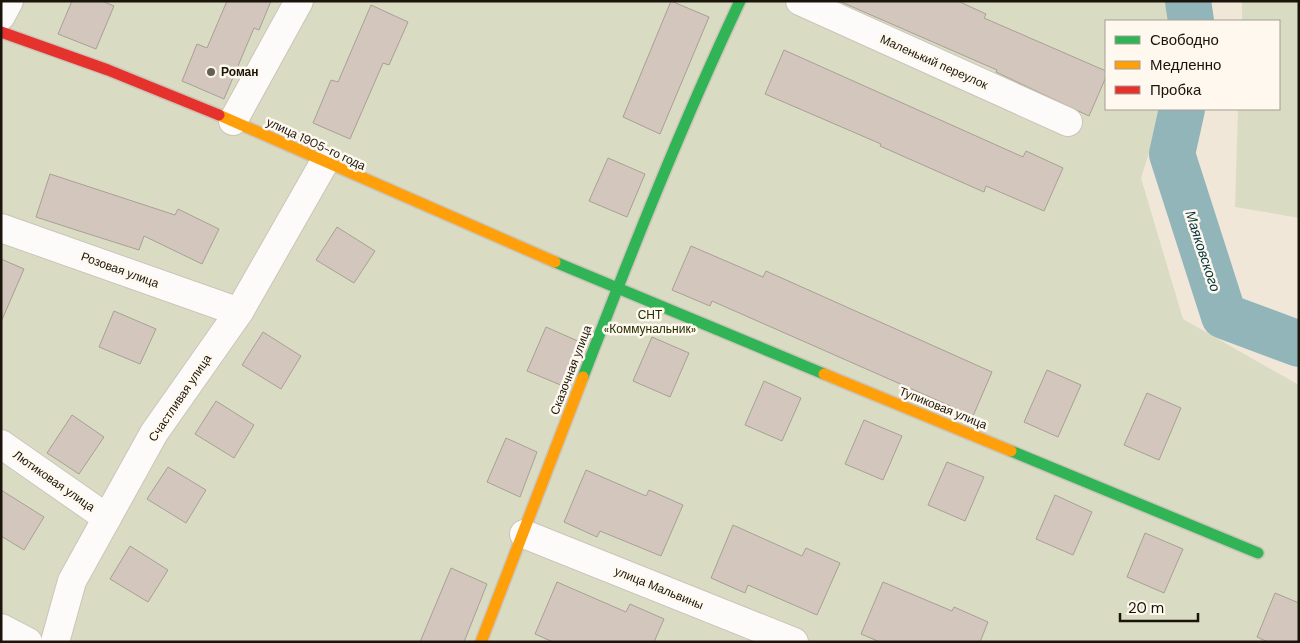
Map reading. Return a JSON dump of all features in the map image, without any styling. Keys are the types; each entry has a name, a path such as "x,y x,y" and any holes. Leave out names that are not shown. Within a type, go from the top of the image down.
{"street":[{"path":"1,16 9,1"},
{"path":"233,121 299,1"},
{"name":"Сказочная улица","path":"481,642 617,289 715,54 740,1"},
{"name":"Маленький переулок","path":"800,1 1068,122"},
{"name":"улица 1905-го года","path":"1,32 108,70 233,121 324,164 617,289"},
{"name":"Счастливая улица","path":"55,642 72,580 154,433 263,275 324,164"},
{"name":"Розовая улица","path":"1,228 239,312"},
{"name":"Тупиковая улица","path":"617,289 1258,553"},
{"name":"Лютиковая улица","path":"1,444 107,518"},
{"name":"улица Мальвины","path":"524,534 794,642"},
{"path":"1,628 28,642"}],"green space":[{"name":"СНТ «Коммунальник»","path":"1,1 1168,1 1170,20 1105,20 1105,110 1163,110 1141,178 1183,319 1299,385 1299,642 1,642"},
{"path":"1242,1 1299,1 1299,218 1235,207 1238,110 1280,110 1280,20 1242,20"}],"building":[{"path":"72,1 102,1 114,6 96,49 58,34"},
{"path":"227,1 271,1 259,30 254,28 224,99 182,81 197,44 207,48"},
{"path":"671,1 709,17 660,134 623,117"},
{"path":"839,1 958,1 986,14 984,18 1105,71 1105,79 1089,116 996,72 997,70"},
{"path":"371,5 408,22 389,65 383,63 350,139 313,123 331,80 338,82"},
{"path":"784,50 1023,157 1026,151 1063,168 1044,211 986,186 984,192 880,146 881,144 765,94"},
{"path":"608,158 645,174 627,217 589,201"},
{"path":"50,174 175,215 178,209 219,229 202,264 144,236 139,250 36,217"},
{"path":"337,227 375,251 354,283 316,260"},
{"path":"691,246 763,277 766,271 992,372 973,416 712,301 710,306 672,290"},
{"path":"1,259 24,269 1,322"},
{"path":"114,311 156,329 140,364 99,347"},
{"path":"546,327 580,342 563,386 527,371"},
{"path":"263,332 301,356 281,389 242,365"},
{"path":"652,337 689,353 670,397 633,381"},
{"path":"1047,370 1081,385 1058,437 1024,422"},
{"path":"764,381 801,398 782,441 745,425"},
{"path":"1147,393 1181,408 1159,460 1124,445"},
{"path":"216,401 254,425 234,458 195,434"},
{"path":"72,415 104,437 79,474 47,453"},
{"path":"864,420 902,436 883,480 845,464"},
{"path":"506,438 537,452 520,497 487,482"},
{"path":"947,462 984,477 965,521 928,505"},
{"path":"168,467 206,490 186,523 147,499"},
{"path":"586,470 646,496 649,490 683,505 661,556 600,531 597,537 564,522"},
{"path":"1,490 44,517 24,550 1,536"},
{"path":"1055,495 1092,512 1073,555 1036,539"},
{"path":"733,525 802,556 806,548 840,563 817,615 748,585 745,593 711,578"},
{"path":"1145,533 1183,549 1164,593 1127,577"},
{"path":"130,546 168,570 148,602 110,579"},
{"path":"451,568 487,584 464,642 420,642"},
{"path":"557,582 626,612 630,604 664,619 654,642 553,642 535,634"},
{"path":"883,582 952,611 954,607 988,622 980,642 880,642 861,634"},
{"path":"1275,593 1299,603 1299,642 1268,642 1257,637"}],"waterway":[{"name":"Маяковского","path":"1188,1 1191,20"},
{"name":"Маяковского","path":"1182,110 1172,154 1224,316 1299,344"}],"traffic: fast":[{"path":"583,377 658,188 740,1"},
{"path":"555,262 824,374"},
{"path":"1011,451 1258,553"}],"traffic: slow":[{"path":"219,115 555,262"},
{"path":"824,374 1011,451"},
{"path":"481,642 583,377"}],"traffic: jam":[{"path":"1,32 108,70 219,115"}],"place":[{"name":"Роман","path":"211,72"}]}
